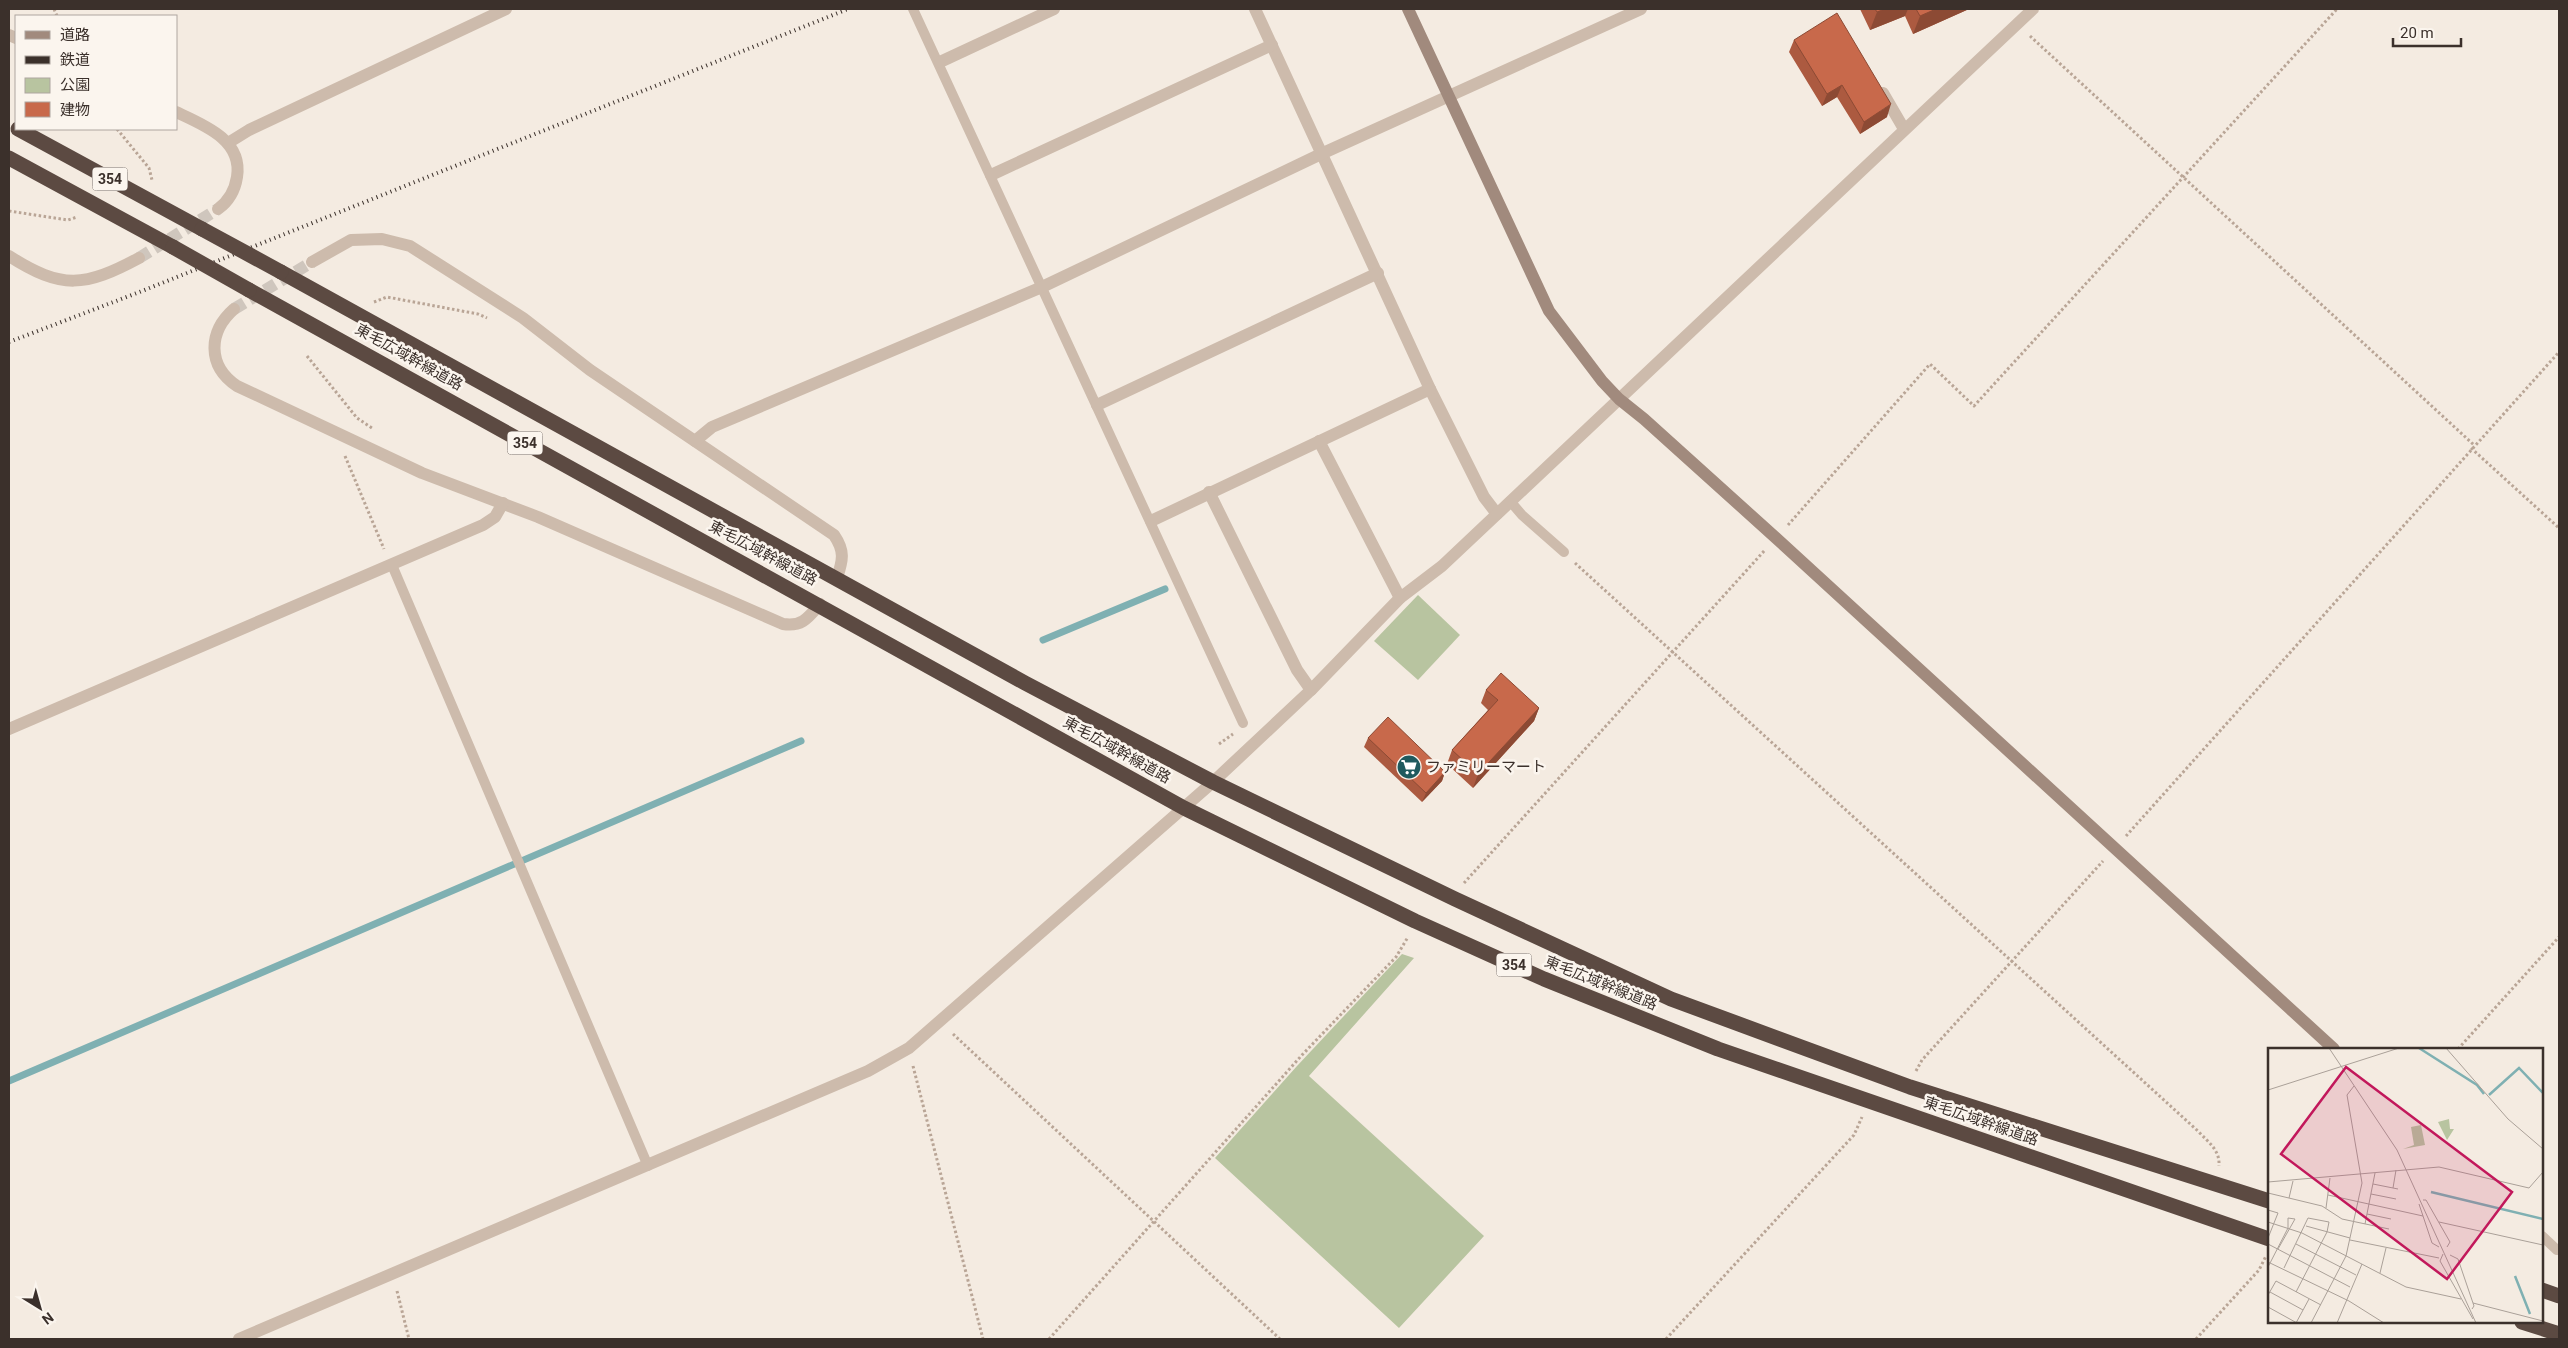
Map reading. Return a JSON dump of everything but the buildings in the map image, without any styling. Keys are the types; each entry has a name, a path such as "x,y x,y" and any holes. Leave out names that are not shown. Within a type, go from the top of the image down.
{"highway":[{"name":"東毛広域幹線道路","path":"21,130 282,272 635,470 837,578 1025,683 1213,782 1404,876 1671,999 1910,1087 2268,1201"},
{"name":"東毛広域幹線道路","path":"9,158 368,354 591,481 820,604 1184,808 1416,921 1544,979 1709,1046 2268,1239"},
{"path":"2543,1290 2559,1296"},
{"path":"2525,1323 2559,1334"}],"street":[{"path":"228,143 249,130 506,9"},
{"path":"940,62 1054,9"},
{"path":"1255,9 1430,389 1484,497 1497,514"},
{"path":"1408,9 1549,311 1602,381 1619,399 1776,538 2333,1048"},
{"path":"696,441 712,427 1042,287 1321,154 1642,9"},
{"path":"239,1339 868,1071 909,1048 1213,782 1311,690 1400,598 1442,566 2033,9"},
{"path":"991,175 1272,45"},
{"path":"1874,78 1904,129"},
{"path":"178,113 213,130 228,143 236,156 238,171 230,196 218,209"},
{"path":"312,262 351,240 382,239 410,246 523,318 590,370 834,535 843,551 837,578"},
{"path":"9,256 47,278 72,281 100,277 139,258"},
{"path":"1097,405 1378,273"},
{"path":"234,309 223,319 215,334 215,356 224,374 237,386 422,473 503,503 783,624 800,624 808,619 820,604"},
{"path":"1151,521 1430,389"},
{"path":"1319,441 1400,598"},
{"path":"1209,492 1297,670 1311,690"},
{"path":"9,730 483,525 495,517 503,503"}],"lane":[{"path":"914,9 1243,723"},
{"path":"1510,501 1522,515 1564,552"},
{"path":"392,565 648,1166"},
{"path":"2543,1237 2557,1250"}],"path":[{"path":"1472,871 1674,651 1930,364 1974,406 2337,9"},
{"path":"2017,24 2184,177 2559,528"},
{"path":"118,130 149,168 152,180"},
{"path":"9,211 68,220 78,217"},
{"path":"374,302 387,297 478,314 492,321"},
{"path":"1910,1087 1922,1060 2115,848 2559,352"},
{"path":"307,356 357,418 379,432"},
{"path":"340,436 345,457 392,565"},
{"path":"1564,552 2216,1149 2219,1155 2219,1165 2211,1184"},
{"path":"2459,1048 2559,937"},
{"path":"1049,1339 1404,946"},
{"path":"940,1021 1280,1339"},
{"path":"909,1048 983,1339"},
{"path":"1666,1339 1854,1135 1858,1128"},
{"path":"2196,1339 2263,1265"},
{"path":"393,1274 409,1339"}],"green space":[{"path":"1418,595 1460,635 1418,680 1374,641"},
{"path":"1402,954 1414,958 1309,1076 1484,1236 1399,1328 1215,1158 1297,1066"}],"waterway":[{"path":"1043,640 1165,589"},
{"path":"9,1081 801,741"}],"tunnel":[{"path":"139,258 218,209"},
{"path":"234,309 312,262"}],"railway":[{"path":"9,342 137,293 848,9"}],"place":[{"name":"ファミリーマート","path":"1409,767"}]}
